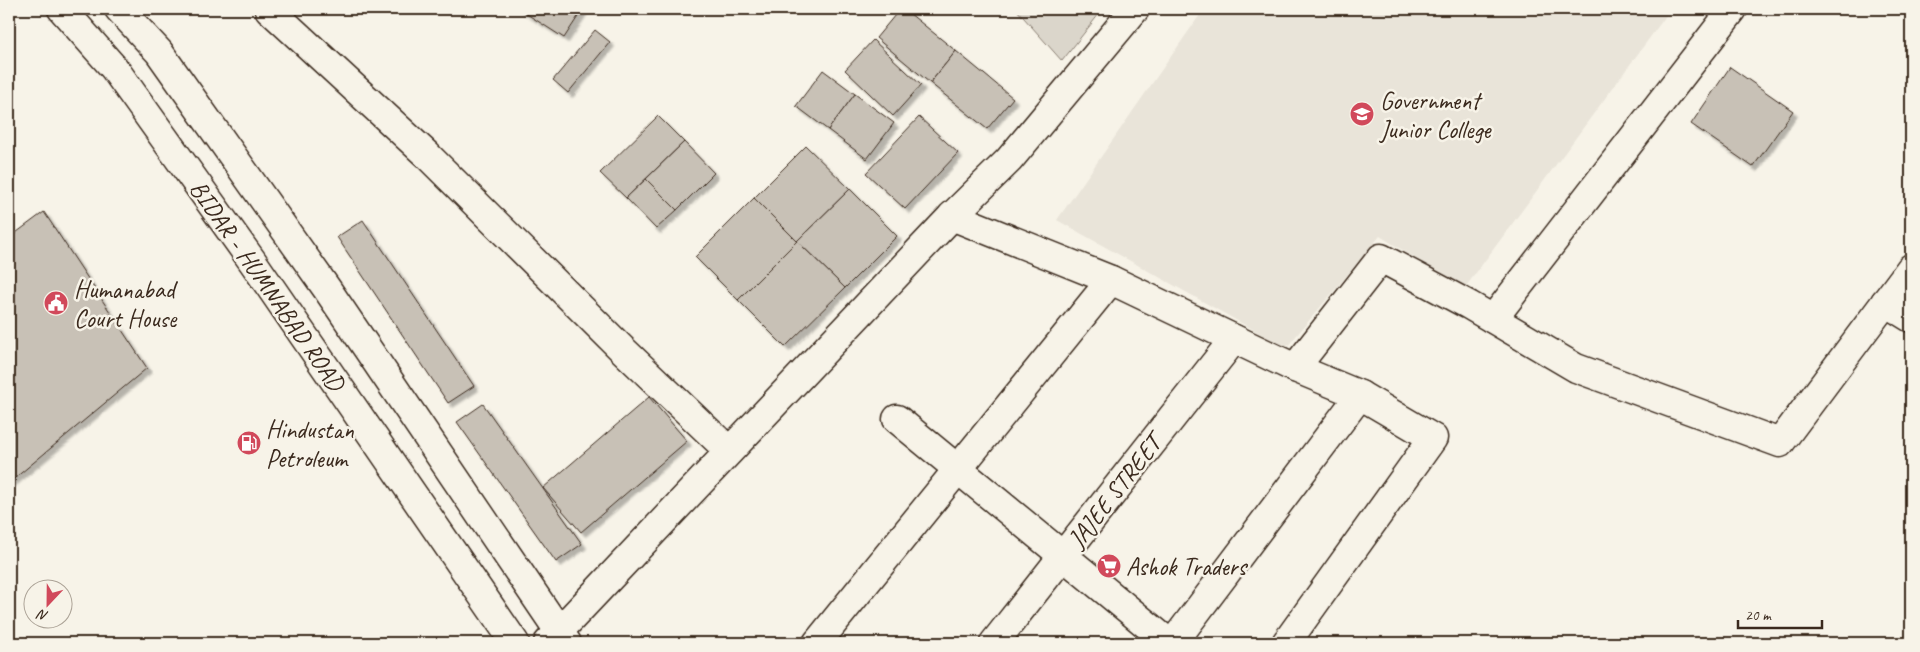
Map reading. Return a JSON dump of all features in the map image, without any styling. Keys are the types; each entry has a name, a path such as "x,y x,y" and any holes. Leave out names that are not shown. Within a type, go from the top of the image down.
{"street":[{"name":"BIDAR - HUMNABAD ROAD","path":"62,9 114,68 254,262 515,643"},
{"name":"BIDAR - HUMNABAD ROAD","path":"119,9 159,52 316,273 558,639"},
{"path":"269,9 426,154 622,349 729,451"},
{"path":"558,639 729,451 952,216 1009,160 1135,9"},
{"path":"1493,319 1733,9"},
{"path":"952,216 1111,280 1234,340 1360,395 1433,438 1286,643"},
{"path":"1295,368 1381,258 1493,319 1576,368 1780,444 1911,268"},
{"path":"818,643 1111,280"},
{"path":"1886,302 1911,318"},
{"name":"JAJEE STREET","path":"994,643 1234,340"},
{"path":"1173,643 1360,395"},
{"path":"897,419 1169,643"}],"shaded area":[{"path":"1016,9 1103,9 1062,61"},
{"name":"Government Junior College","path":"1204,9 1671,9 1464,289 1380,236 1286,348 1057,220"}],"building":[{"path":"519,9 583,9 564,38"},
{"path":"900,9 904,9 956,51 930,83 876,38"},
{"path":"595,30 610,42 568,93 553,80"},
{"path":"873,40 921,85 893,116 845,70"},
{"path":"956,51 1013,98 987,129 930,83"},
{"path":"1730,67 1793,111 1753,167 1691,124"},
{"path":"823,70 855,94 828,130 796,106"},
{"path":"855,94 894,123 867,159 828,130"},
{"path":"658,116 684,142 626,198 600,173"},
{"path":"919,117 958,153 905,209 866,173"},
{"path":"684,142 714,173 677,210 646,179"},
{"path":"806,146 850,189 797,241 754,198"},
{"path":"646,179 677,210 656,229 626,198"},
{"path":"850,189 897,236 845,288 797,241"},
{"path":"754,198 797,241 738,300 695,257"},
{"name":"Humanabad Court House","path":"44,212 147,368 9,483 9,238"},
{"path":"363,220 474,386 448,403 337,237"},
{"path":"797,241 845,288 785,347 738,300"},
{"path":"649,397 687,441 581,532 543,488"},
{"path":"483,404 582,544 556,562 457,422"}],"place":[{"name":"Government Junior College","path":"1362,114"},
{"name":"Humanabad Court House","path":"56,303"},
{"name":"Hindustan Petroleum","path":"249,443"},
{"name":"Ashok Traders","path":"1109,566"}]}
